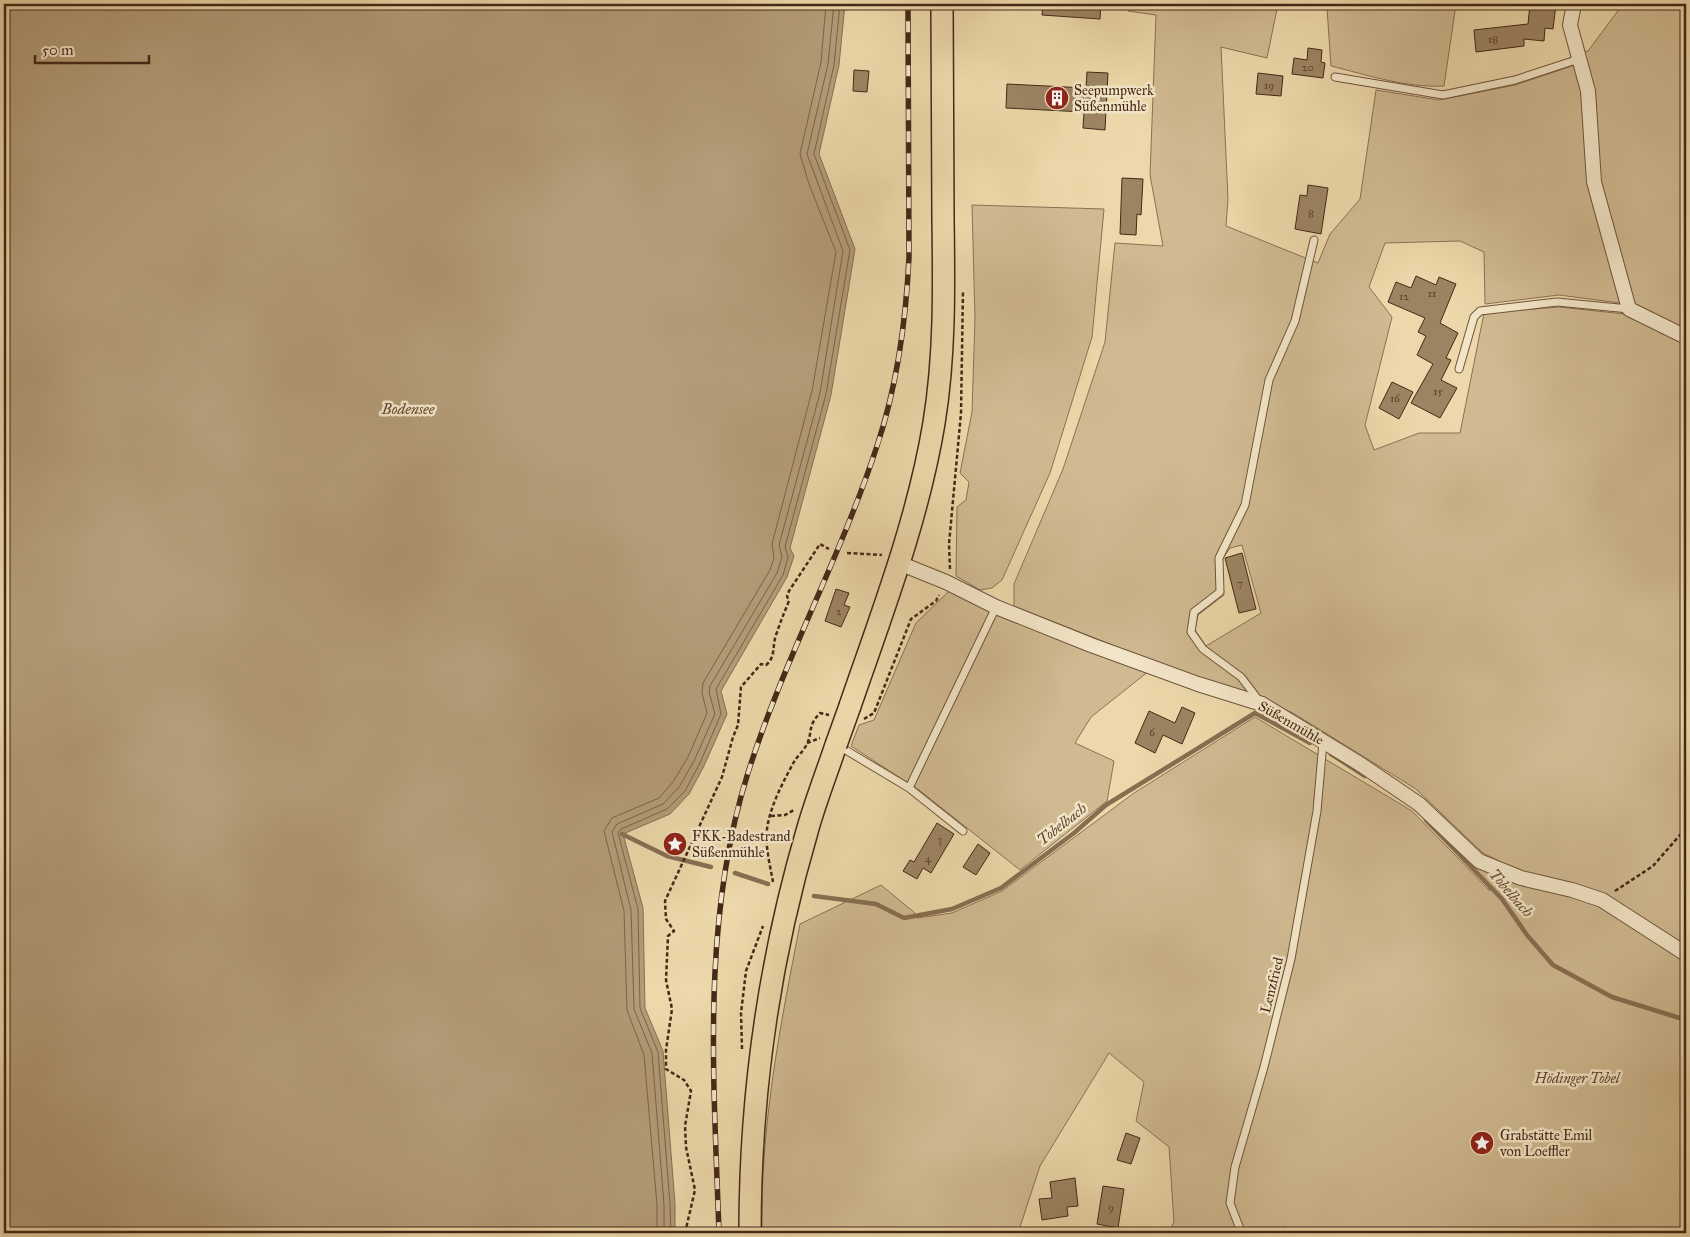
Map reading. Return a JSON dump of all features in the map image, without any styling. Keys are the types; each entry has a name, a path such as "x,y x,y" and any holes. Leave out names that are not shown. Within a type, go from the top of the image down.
{"main road":[{"path":"750,1233 752,1132 761,1047 774,965 829,741 855,713 899,563 934,423 940,371 944,297 942,4"}],"street":[{"path":"1574,4 1570,25 1588,91 1594,182 1629,309 1686,337"},
{"name":"Süßenmühle","path":"899,563 946,582 996,607 1198,684 1262,704 1419,804 1479,861 1521,878 1572,890 1602,900 1686,954"}],"lane":[{"path":"1335,77 1444,94 1515,80 1579,59"},
{"path":"1262,704 1241,677 1203,649 1191,632 1194,612 1220,592 1219,558 1245,506 1269,380 1294,320 1314,240"},
{"path":"1459,369 1474,316 1480,311 1557,302 1629,309"},
{"path":"910,788 996,607"},
{"path":"829,741 910,788 963,832"},
{"name":"Lenzfried","path":"1240,1228 1230,1203 1235,1167 1264,1067 1292,959 1317,811 1323,742"}],"path":[{"path":"685,1233 695,1190 686,1147 685,1126 691,1091 684,1080 666,1069 666,1050 672,1009 666,980 668,936 674,931 666,919 666,902 722,777 738,726 741,687 760,664 766,666 770,662 775,648 775,637 781,626 782,614 789,601 787,596 789,591 820,544 829,549"},
{"path":"847,552 882,554 899,563"},
{"path":"855,713 874,713 911,620 936,601 946,582"},
{"path":"771,873 767,828 782,786 796,758 807,743 811,724 820,713"},
{"path":"807,743 829,741"},
{"path":"1602,900 1653,866 1686,828"},
{"path":"1240,1228 1286,1228 1321,1233"}],"green space":[{"name":"Hödinger Tobel","path":"1128,4 1456,4 1444,86 1401,83 1331,66 1327,8 1277,9 1267,58 1221,47 1228,199 1226,226 1318,263 1330,234 1360,199 1376,90 1439,100 1515,85 1575,65 1583,91 1620,303 1559,295 1485,304 1484,252 1460,241 1385,243 1369,287 1392,317 1365,425 1374,450 1419,433 1460,433 1484,313 1559,307 1625,314 1686,344 1686,1233 1168,1233 1174,1222 1169,1147 1136,1121 1144,1082 1109,1053 1040,1166 1018,1233 762,1233 764,1155 768,1116 785,1001 800,924 881,885 915,913 917,918 952,913 1002,891 1134,793 1255,717 1412,811 1490,891 1485,881 1461,855 1463,853 1519,871 1483,853 1416,789 1293,713 1246,692 1178,671 1014,606 1014,584 1063,469 1105,342 1115,243 1163,246 1150,175 1156,15 1128,11","holes":["1242,545 1261,613 1206,646 1195,630 1198,615 1224,595 1221,561 1230,548"]},
{"path":"1623,4 1686,4 1686,331 1634,305 1600,180 1584,52 1588,51"},
{"path":"972,205 1104,209 1092,337 1050,473 1002,580 992,588 980,590 956,576 957,507 966,500 969,482 960,473 972,412 975,319"},
{"path":"949,591 1149,671 1091,717 1075,743 1114,761 1107,801 1020,870 919,790 851,746 859,725 874,720 916,623"}],"water":[{"name":"Bodensee","path":"4,4 845,4 839,65 819,154 855,249 831,395 790,548 794,556 787,577 721,691 727,714 704,766 689,794 670,814 623,834 643,908 645,1008 663,1051 675,1204 675,1233 4,1233"}],"building":[{"path":"1043,4 1101,4 1100,19 1042,15"},
{"path":"1530,4 1556,4 1553,29 1545,28 1544,41 1524,39 1524,46 1476,52 1474,30 1528,24"},
{"path":"1308,48 1322,50 1321,62 1325,63 1323,78 1292,74 1294,58 1307,60"},
{"path":"854,70 869,71 867,92 853,91"},
{"name":"Seepumpwerk Süßenmühle","path":"1087,72 1108,73 1105,130 1083,128 1084,112 1006,108 1007,84 1086,88"},
{"path":"1258,73 1283,76 1281,96 1256,94"},
{"path":"1122,178 1143,179 1141,215 1137,214 1136,235 1120,234"},
{"path":"1308,185 1328,188 1321,234 1295,229 1300,195 1307,196"},
{"path":"1416,276 1436,285 1439,277 1456,284 1440,323 1458,333 1446,358 1451,360 1441,380 1457,388 1440,418 1411,403 1433,364 1417,355 1426,336 1418,332 1425,318 1388,302 1396,282 1411,288"},
{"path":"1392,382 1413,392 1399,419 1379,408"},
{"path":"1242,553 1256,609 1239,613 1225,558"},
{"path":"836,589 849,593 844,605 850,607 841,627 825,621"},
{"path":"1182,707 1195,713 1182,744 1163,735 1155,753 1135,743 1149,711 1175,723"},
{"path":"937,823 954,834 931,873 923,868 917,879 903,871 910,860 914,862"},
{"path":"978,844 990,853 976,875 963,867"},
{"path":"1126,1133 1140,1138 1131,1164 1117,1160"},
{"path":"1075,1178 1078,1206 1067,1207 1068,1216 1042,1220 1039,1199 1052,1198 1050,1182"},
{"path":"1103,1186 1124,1189 1118,1228 1097,1224"}],"waterway":[{"name":"Tobelbach","path":"814,896 876,904 904,918 952,909 1001,888 1074,833 1106,805 1255,713 1310,743"},
{"name":"Tobelbach","path":"1331,754 1365,776"},
{"name":"Tobelbach","path":"1426,820 1502,899 1527,935 1553,965 1612,997 1686,1020"},
{"name":"Tobelbach","path":"622,834 667,856 711,867"},
{"name":"Tobelbach","path":"735,873 768,884"}],"railway":[{"path":"719,1233 714,1003 723,888 732,832 747,776 761,734 862,488 884,423 895,377 906,305 909,257 908,4"}],"place":[{"name":"Seepumpwerk Süßenmühle","path":"1057,98"},
{"name":"FKK-Badestrand Süßenmühle","path":"675,844"},
{"name":"Grabstätte Emil von Loeffler","path":"1482,1143"}]}
